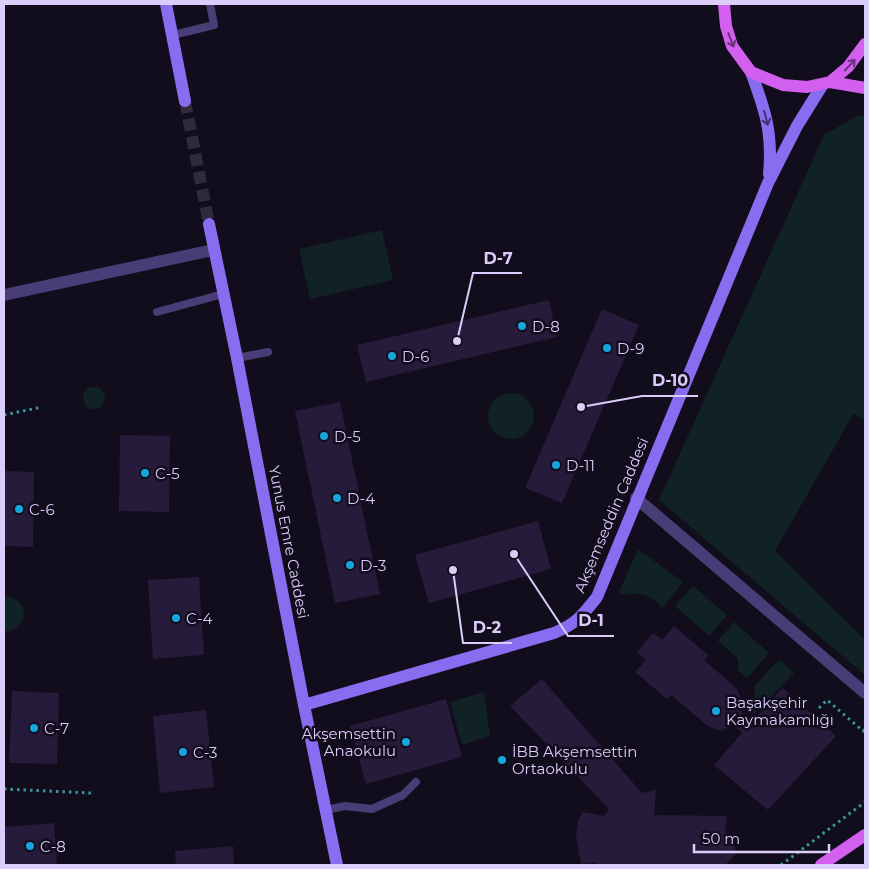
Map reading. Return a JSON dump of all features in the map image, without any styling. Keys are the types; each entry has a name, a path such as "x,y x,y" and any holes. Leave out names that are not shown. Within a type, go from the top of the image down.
{"main road":[{"path":"724,4 726,26 732,46 751,72 783,85 807,87 827,83 865,88"},
{"path":"827,83 848,68 865,44"},
{"path":"821,865 865,835"}],"street":[{"path":"166,4 185,101"},
{"name":"Akşemseddin Caddesi","path":"751,72 768,126 771,152 768,183"},
{"name":"Akşemseddin Caddesi","path":"304,705 554,633 570,626 584,613 596,597 768,183 797,126 827,83"},
{"name":"Yunus Emre Caddesi","path":"209,224 337,865"},
{"path":"4,295 213,250"},
{"path":"636,498 865,694"}],"lane":[{"path":"173,36 214,25 210,4"},
{"path":"157,312 223,294"},
{"path":"237,358 268,352"},
{"path":"326,810 345,806 372,809 402,795 416,782"}],"path":[{"path":"4,415 42,408"},
{"path":"819,708 827,700 863,732 865,729"},
{"path":"4,789 91,793"},
{"path":"781,865 865,802"}],"shaded area":[{"path":"865,115 865,421 854,413 775,551 865,640 865,675 659,500 824,135 857,116"},
{"path":"382,230 393,280 310,299 299,249"},
{"path":"94,387 102,390 105,398 102,406 94,409 86,406 83,398 86,390"},
{"path":"506,393 516,393 530,403 534,416 530,429 524,435 516,439 506,439 492,429 488,421 488,411 498,397"},
{"path":"638,549 683,582 662,608 653,599 645,595 622,595 619,592"},
{"path":"693,586 727,615 709,636 675,606"},
{"path":"4,597 13,598 23,607 23,620 13,630 4,631"},
{"path":"734,622 769,653 747,678 738,670 738,659 718,641"},
{"path":"780,660 794,673 755,713 749,708 755,694 754,687"},
{"path":"484,692 490,736 462,745 450,702"}],"building":[{"path":"549,300 557,337 366,382 357,345"},
{"path":"602,309 639,325 562,503 525,488"},
{"path":"340,402 380,594 335,603 295,411"},
{"name":"C-5","path":"120,435 170,436 169,512 119,511"},
{"name":"C-6","path":"4,471 34,472 33,547 4,546"},
{"path":"538,521 551,569 429,603 415,555"},
{"name":"C-4","path":"199,577 204,655 153,659 148,580"},
{"name":"Başakşehir Kaymakamlığı","path":"674,626 708,655 704,660 736,688 744,703 741,720 748,726 783,688 836,736 768,810 714,765 742,733 733,725 722,731 709,727 671,695 667,699 635,672 646,660 637,652 653,633 662,640"},
{"name":"İBB Akşemsettin Ortaokulu","path":"542,679 642,793 656,790 654,815 727,816 725,831 735,846 736,854 725,865 581,864 576,835 578,821 583,812 604,816 609,809 510,706"},
{"name":"C-7","path":"12,691 59,693 57,764 9,763"},
{"name":"Akşemsettin Anaokulu","path":"446,699 462,757 366,784 350,726"},
{"name":"C-3","path":"206,710 214,787 160,793 153,716"},
{"name":"C-8","path":"54,823 57,865 4,865 4,827"},
{"path":"233,846 234,865 176,865 175,851"}],"tunnel":[{"path":"185,101 209,224"}],"place":[{"name":"D-8","path":"522,326"},
{"name":"D-7","path":"457,341"},
{"name":"D-9","path":"607,348"},
{"name":"D-6","path":"392,356"},
{"name":"D-10","path":"581,407"},
{"name":"D-5","path":"324,436"},
{"name":"D-11","path":"556,465"},
{"name":"C-5","path":"145,473"},
{"name":"D-4","path":"337,498"},
{"name":"C-6","path":"19,509"},
{"name":"D-1","path":"514,554"},
{"name":"D-3","path":"350,565"},
{"name":"D-2","path":"453,570"},
{"name":"C-4","path":"176,618"},
{"name":"Başakşehir Kaymakamlığı","path":"716,711"},
{"name":"C-7","path":"34,728"},
{"name":"Akşemsettin Anaokulu","path":"406,742"},
{"name":"C-3","path":"183,752"},
{"name":"İBB Akşemsettin Ortaokulu","path":"502,760"},
{"name":"C-8","path":"30,846"}]}
